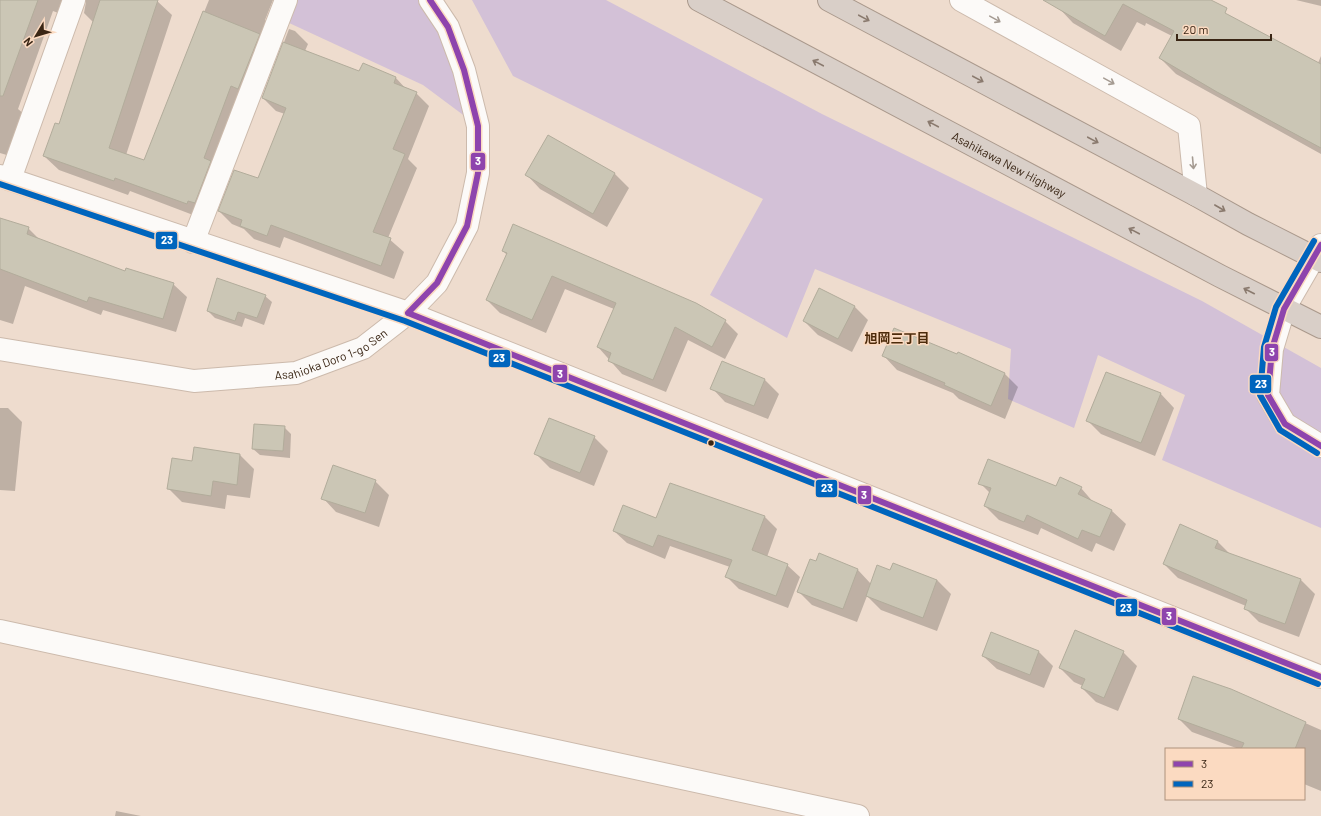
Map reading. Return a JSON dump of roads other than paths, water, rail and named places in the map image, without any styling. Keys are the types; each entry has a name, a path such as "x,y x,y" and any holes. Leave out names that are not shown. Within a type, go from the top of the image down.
{"highway":[{"name":"Asahikawa New Highway","path":"699,0 1284,309 1321,327"},
{"path":"829,0 1248,224 1318,254"}],"street":[{"path":"74,0 5,177 193,242 408,313 1321,677"},
{"path":"193,242 286,0"},
{"name":"Asahioka Doro 1-go Sen","path":"0,349 194,381 296,373 363,348 408,313 437,283 468,226 478,174 478,126 464,70 448,27 430,0"},
{"path":"960,0 1189,126 1196,195"},
{"path":"1318,254 1284,309 1272,349 1268,395 1285,424 1321,446"},
{"path":"0,630 858,816"}],"district":[{"name":"旭岡三丁目","path":"897,338"}]}
